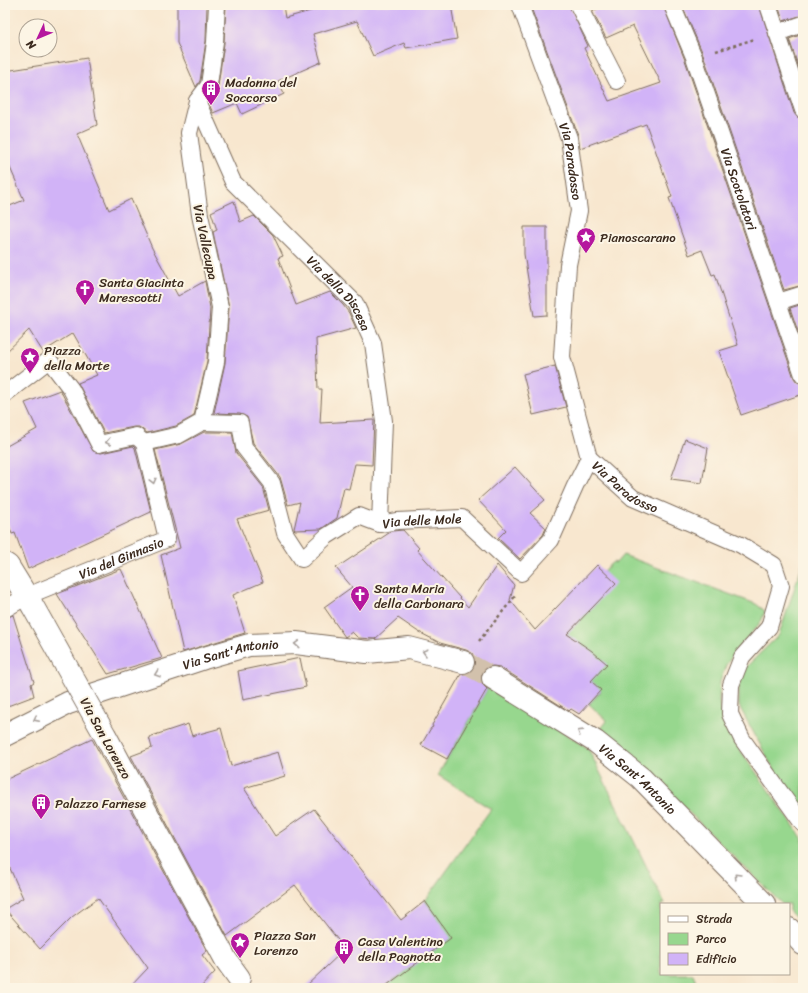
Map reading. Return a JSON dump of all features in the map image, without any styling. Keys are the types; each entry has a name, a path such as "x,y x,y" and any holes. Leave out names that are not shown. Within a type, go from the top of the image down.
{"street":[{"name":"Via San Lorenzo","path":"6,564 30,601 106,737 226,960 238,978"},
{"name":"Via Sant'Antonio","path":"5,735 68,704 204,658 249,645 296,643 367,652 409,648 465,663"},
{"name":"Via Sant'Antonio","path":"493,678 596,742 641,778 763,903"},
{"path":"790,930 803,944"}],"lane":[{"name":"Via Vallecupa","path":"202,422 216,362 220,307 200,215 189,132 197,101 209,86 215,42 217,5"},
{"name":"Via Paradosso","path":"520,5 569,138 579,211 568,265 562,357 589,458 633,498 741,545 774,565 781,586 769,627 742,657 731,685 730,714 742,739 803,824"},
{"path":"578,5 617,81"},
{"name":"Via Scotolatori","path":"672,5 694,57 803,375"},
{"path":"768,5 803,110"},
{"path":"777,32 803,24"},
{"name":"Via della Discesa","path":"197,101 233,182 356,303 372,343 384,421 380,524"},
{"path":"778,302 803,294"},
{"path":"5,394 49,360 71,389 99,444 136,436 144,443 179,435 202,422"},
{"name":"Via delle Mole","path":"202,422 240,423 244,447 272,483 285,533 302,559 327,536 359,516 380,524 397,521 462,518 521,573"},
{"name":"Via del Ginnasio","path":"5,609 30,601 167,539 144,443"},
{"path":"521,573 551,540 589,458"}],"path":[{"path":"694,57 777,32"},
{"path":"465,663 515,597 521,585 521,573"}],"green space":[{"path":"623,555 756,604 765,611 761,622 737,649 726,665 720,682 719,701 722,718 736,744 803,839 803,925 790,912 790,903 781,903 641,765 600,730 607,721 589,704 601,691 591,681 567,634 615,583 603,571 613,562 616,563"},
{"path":"803,562 803,810 774,770 739,706 739,683 745,668 779,635"},
{"path":"488,687 588,748 665,903 660,903 660,975 693,975 699,988 383,988 450,938 425,901 491,809 438,775"}],"building":[{"path":"177,5 207,5 206,41 200,81 196,87 177,43"},
{"path":"226,5 283,5 285,18 332,5 451,5 457,39 406,48 404,43 373,56 357,21 313,34 321,62 278,81 284,94 242,114 237,103 213,113 208,102 218,86 224,43"},
{"path":"530,5 569,5 588,46 584,48 609,101 661,83 633,26 606,38 592,11 606,5 663,5 685,60 794,378 797,382 803,384 803,394 741,415 719,351 738,345 715,274 712,275 702,250 689,255 669,198 672,197 646,124 580,148 578,135"},
{"path":"682,5 759,5 794,113 797,117 803,119 803,285 784,290 703,54"},
{"path":"778,5 803,5 803,15 783,21"},
{"path":"803,34 803,80 789,39"},
{"path":"87,58 97,125 77,134 109,210 131,199 152,248 178,296 205,281 210,308 207,361 194,416 176,426 147,433 139,427 134,427 104,433 78,383 97,375 73,333 43,352 29,330 5,353 5,208 24,200 5,156 5,71"},
{"path":"234,201 240,222 254,216 273,235 283,256 278,258 296,305 330,292 349,313 356,328 316,339 318,389 322,389 320,423 374,420 372,465 355,464 349,489 344,488 337,518 321,529 294,529 300,502 288,505 280,477 253,443 247,417 240,414 214,413 225,363 229,307 213,232 217,230 211,212"},
{"path":"524,227 547,227 547,315 534,316 524,254"},
{"path":"803,304 803,346 790,308"},
{"path":"555,366 566,407 533,415 523,374"},
{"path":"60,390 93,451 101,453 133,446 135,448 151,512 28,569 15,533 12,534 5,516 5,447 37,429 25,403"},
{"path":"204,432 232,432 236,453 263,487 269,510 237,519 263,582 233,595 245,633 183,652 161,555 180,548 155,450 181,444"},
{"path":"685,439 708,448 702,483 671,479"},
{"path":"515,467 545,500 530,513 546,528 543,535 520,559 498,538 506,530 478,500"},
{"path":"403,530 419,548 417,550 468,607 497,565 514,585 510,600 535,630 597,565 616,583 567,634 592,651 607,664 591,681 601,690 579,714 571,709 569,711 500,667 487,667 482,672 481,677 482,684 487,689 447,759 421,745 433,727 432,725 461,674 467,674 472,671 475,666 475,659 472,653 440,643 417,631 398,618 375,639 358,638 352,632 345,637 324,607 352,587 336,568 392,531"},
{"path":"121,569 162,658 108,674 57,594"},
{"path":"13,615 34,682 31,684 34,696 5,707 5,618"},
{"path":"300,658 306,687 243,700 238,671"},
{"path":"188,724 192,736 221,728 231,766 278,752 285,776 244,788 275,836 314,809 401,920 425,901 451,938 383,988 304,988 345,949 295,885 227,936 131,756 152,748 149,737"},
{"path":"92,739 207,951 202,955 215,972 200,988 129,988 148,968 98,898 72,917 40,949 5,909 23,898 5,857 5,780"}],"tunnel":[{"path":"467,664 493,678"}],"place":[{"name":"Madonna del Soccorso","path":"211,106"},
{"name":"Pianoscarano","path":"586,254"},
{"name":"Santa Giacinta Marescotti","path":"85,306"},
{"name":"Piazza della Morte","path":"30,374"},
{"name":"Santa Maria della Carbonara","path":"360,612"},
{"name":"Palazzo Farnese","path":"41,820"},
{"name":"Piazza San Lorenzo","path":"240,959"},
{"name":"Casa Valentino della Pagnotta","path":"344,965"}]}
